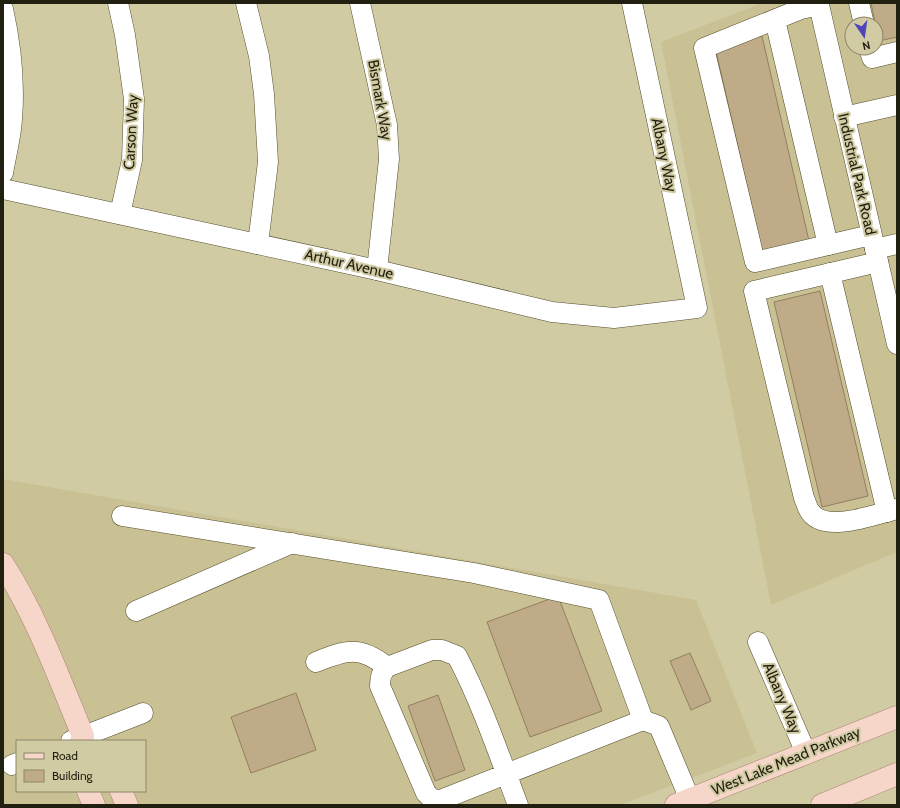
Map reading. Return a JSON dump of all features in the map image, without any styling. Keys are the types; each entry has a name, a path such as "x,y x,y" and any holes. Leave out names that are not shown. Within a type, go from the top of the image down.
{"main road":[{"path":"3,564 28,606 83,740"},
{"name":"West Lake Mead Parkway","path":"683,802 897,717"},
{"path":"822,805 897,774"},
{"path":"88,792 94,805"},
{"path":"121,792 127,805"}],"street":[{"name":"Carson Way","path":"118,3 125,35 134,99 132,160 120,214"},
{"path":"246,3 259,56 264,94 268,162 258,244"},
{"name":"Bismark Way","path":"360,3 387,125 389,158 377,270"},
{"name":"Albany Way","path":"632,3 697,308"},
{"path":"859,3 862,16"},
{"name":"Industrial Park Road","path":"775,20 801,9 820,5 844,117 897,344"},
{"path":"3,9 8,33 13,76 12,119 3,173"},
{"path":"828,245 775,20 704,48 755,262 828,245 875,249"},
{"path":"871,56 872,58 896,57"},
{"path":"844,117 897,105"},
{"name":"Arthur Avenue","path":"3,189 377,270 552,312 614,318 697,308"},
{"path":"830,273 892,510 838,522 821,520 809,511 804,498 754,291 830,273 875,249 897,244"},
{"path":"122,516 474,573 599,600 643,720"},
{"path":"136,611 292,543"},
{"name":"Albany Way","path":"758,642 806,753"},
{"path":"518,805 507,774 483,713 457,656 442,650 432,650 387,668 382,672 380,686 426,793 431,798 438,801 507,774 643,720 658,726 683,802"},
{"path":"316,662 336,654 350,651 368,655 376,659 387,668"},
{"path":"83,740 143,713"}],"shaded area":[{"path":"762,3 897,3 897,552 771,605 661,42"},
{"path":"3,479 696,600 757,753 620,805 3,805"}],"building":[{"path":"871,3 897,3 897,37 884,40 884,16 874,16"},
{"path":"762,36 809,241 762,251 715,47"},
{"path":"820,291 868,496 822,507 774,302"},
{"path":"558,596 602,711 530,737 487,622"},
{"path":"690,653 711,701 691,710 670,661"},
{"path":"296,693 316,750 251,773 231,717"},
{"path":"438,695 465,770 435,781 408,706"}]}
